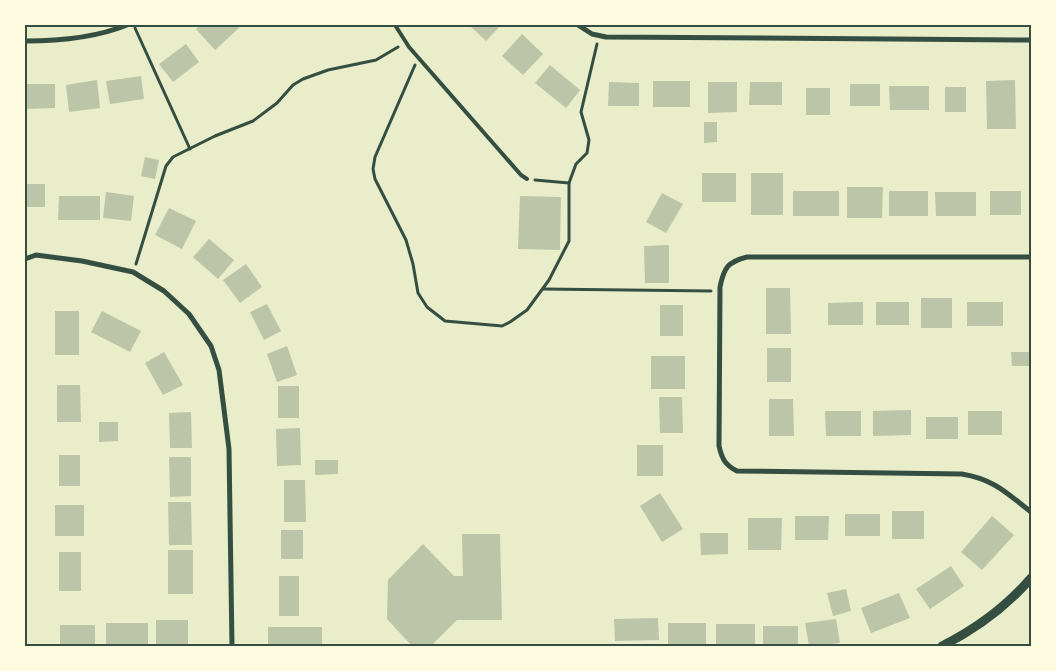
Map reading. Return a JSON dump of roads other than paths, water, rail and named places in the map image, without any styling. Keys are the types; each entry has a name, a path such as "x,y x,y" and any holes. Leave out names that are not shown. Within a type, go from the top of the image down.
{"street":[{"path":"25,41 77,38 115,30 127,25"},
{"path":"578,25 592,34 606,37 1031,40"},
{"path":"25,259 36,255 82,261 133,272 164,291 189,314 211,346 218,370 229,449 232,646"},
{"path":"1031,256 747,257 732,261 722,273 720,291 719,446 722,460 729,467 737,471 962,474 989,481 1031,512"},
{"path":"942,646 976,627 1002,608 1031,578"}],"lane":[{"path":"395,25 418,58 521,175 527,179"}]}
